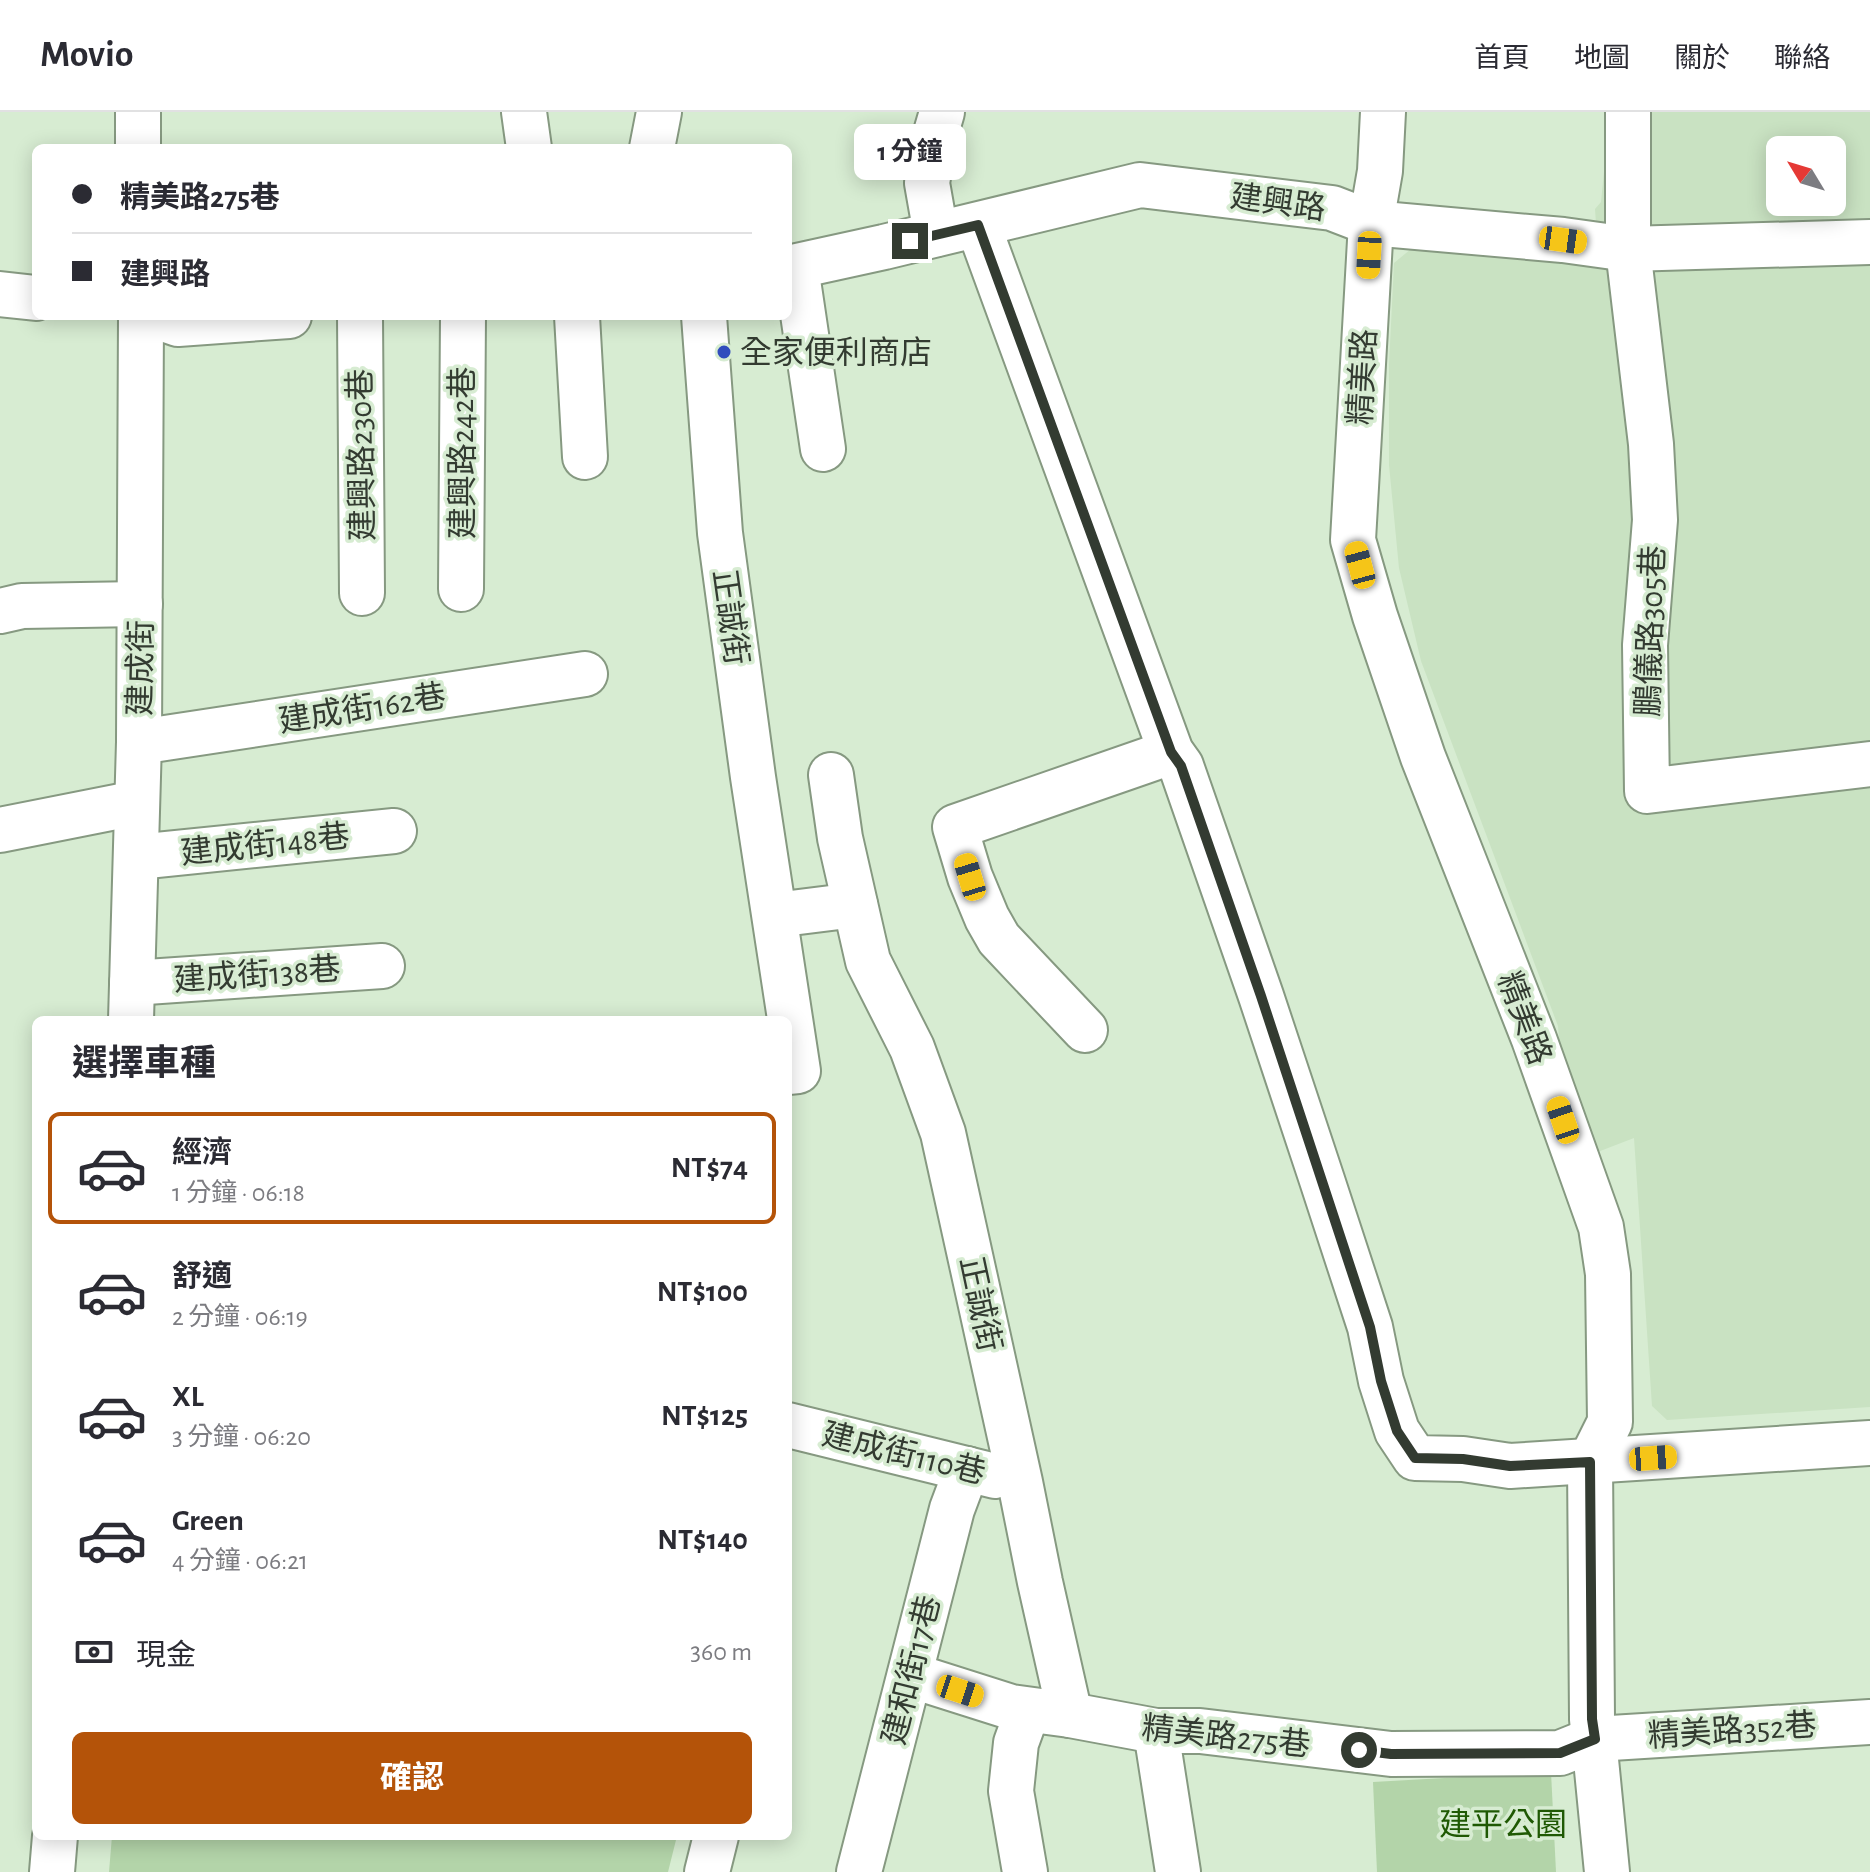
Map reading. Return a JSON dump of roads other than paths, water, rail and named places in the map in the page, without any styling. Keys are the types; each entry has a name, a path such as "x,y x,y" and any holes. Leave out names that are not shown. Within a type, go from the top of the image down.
{"street":[{"path":"138,112 138,144"},
{"path":"524,112 528,144"},
{"path":"653,144 659,112"},
{"path":"942,112 927,183 957,230 1171,752 1181,766 1370,1327 1381,1381 1397,1431 1415,1458 1463,1459 1510,1466 1870,1443"},
{"name":"精美路","path":"1383,112 1380,171 1371,223 1353,540 1423,757 1534,1039 1601,1227 1608,1274 1610,1422 1590,1462 1592,1719 1607,1872"},
{"path":"1628,112 1628,249"},
{"name":"建興路","path":"792,267 1140,185 1332,208 1371,223 1563,240 1628,249 1870,242"},
{"name":"鵬儀路305巷","path":"1628,249 1651,444 1655,520 1645,645 1647,791 1870,764"},
{"path":"792,267 823,449"},
{"path":"0,294 32,298"},
{"name":"建成街","path":"132,1001 139,742 141,320"},
{"path":"166,320 178,324 234,320"},
{"name":"建興路230巷","path":"360,320 362,593"},
{"name":"建興路242巷","path":"461,589 463,320"},
{"path":"577,320 585,457"},
{"name":"正誠街","path":"704,320 720,533 787,1016"},
{"path":"0,611 22,606 140,604"},
{"name":"建成街162巷","path":"139,742 585,674"},
{"path":"1085,1030 999,939 970,877 955,827 1171,752"},
{"name":"正誠街","path":"831,775 840,838 868,961 912,1048 943,1133 1070,1715"},
{"path":"0,830 136,803"},
{"name":"建成街148巷","path":"137,857 394,831"},
{"path":"775,915 855,905"},
{"name":"建成街138巷","path":"132,1001 382,966"},
{"name":"建成街110巷","path":"792,1426 1020,1482"},
{"name":"建和街17巷","path":"859,1872 952,1509 967,1469"},
{"name":"精美路275巷","path":"910,1675 1028,1710 1156,1731 1200,1731 1391,1754 1560,1753 1595,1739"},
{"path":"1025,1872 1011,1791 1016,1743 1028,1710"},
{"name":"精美路352巷","path":"1595,1739 1870,1722"},
{"path":"1156,1731 1178,1872"},
{"path":"52,1872 55,1840"},
{"path":"707,1872 715,1840"}],"place":[{"name":"全家便利商店","path":"724,352"}],"park label":[{"name":"建平公園","path":"1503,1824"}]}
